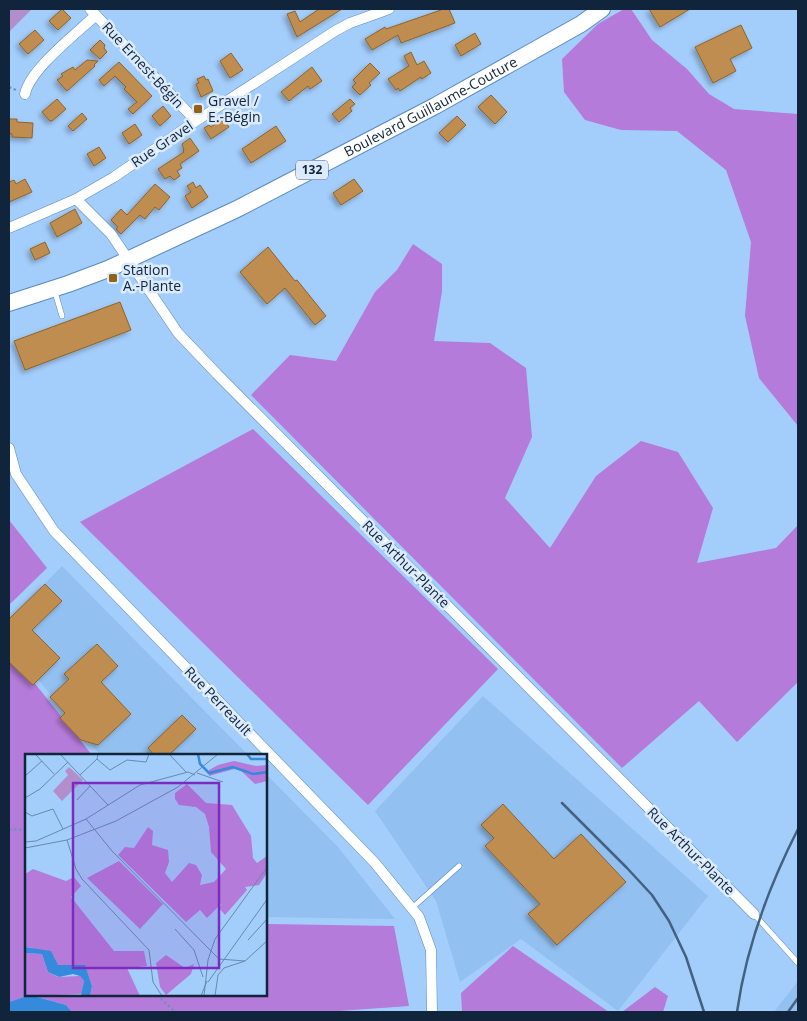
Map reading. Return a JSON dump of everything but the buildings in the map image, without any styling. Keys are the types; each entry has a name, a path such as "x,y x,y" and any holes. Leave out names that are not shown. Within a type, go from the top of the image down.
{"main road":[{"name":"Boulevard Guillaume-Couture","path":"9,303 54,289 129,260 237,209 436,106 581,24 602,9"}],"street":[{"name":"Rue Gravel","path":"9,228 76,199 335,31 350,23 389,9"},
{"name":"Rue Ernest-Bégin","path":"93,12 196,121"},
{"path":"25,94 26,87 36,71 93,12"},
{"name":"Rue Arthur-Plante","path":"76,199 111,234 178,333 754,914"},
{"name":"Rue Perreault","path":"9,448 16,474 54,531 368,856 419,917 431,950 432,1012"}],"lane":[{"path":"54,289 62,316"},
{"path":"412,908 459,866"},
{"path":"754,914 798,963"}],"path":[{"path":"9,829 25,830"},
{"path":"158,996 175,1012"}],"shaded area":[{"path":"9,9 32,9 9,32"},
{"path":"624,9 631,9 652,40 687,69 709,94 734,109 798,114 798,426 759,378 745,316 751,242 726,170 677,131 621,130 585,120 564,92 562,59 598,24"},
{"path":"413,244 442,264 442,291 434,341 490,343 526,368 532,437 505,498 550,548 596,476 641,441 678,452 713,508 697,563 776,548 798,525 798,682 737,742 699,701 622,768 251,395 290,355 336,361 375,292 397,270"},
{"path":"253,429 498,669 368,805 80,522"},
{"path":"9,520 47,568 9,605"},
{"path":"62,566 247,754 99,754 9,644 9,620"},
{"path":"9,651 91,754 25,754 25,996 27,996 9,1002"},
{"path":"483,696 708,896 618,1011 521,939 460,982 436,901 375,811"},
{"path":"268,776 338,847 395,919 268,917"},
{"path":"268,924 394,926 409,1006 325,1012 72,1012 66,1005 34,996 268,996"},
{"path":"513,946 609,1012 462,1012 461,993"},
{"path":"798,981 798,1012 774,1012"},
{"path":"655,987 668,996 663,1012 622,1012"}],"water":[{"path":"27,996 34,996 66,1005 72,1012 9,1012 9,1002"}],"railway":[{"path":"562,803 652,895 669,921 686,957 704,1012"},
{"path":"737,1012 752,941 777,873 798,829"},
{"path":"788,1012 798,998"}],"place":[{"name":"Gravel / E.-Bégin","path":"198,109"},
{"name":"Station A.-Plante","path":"113,278"}]}
